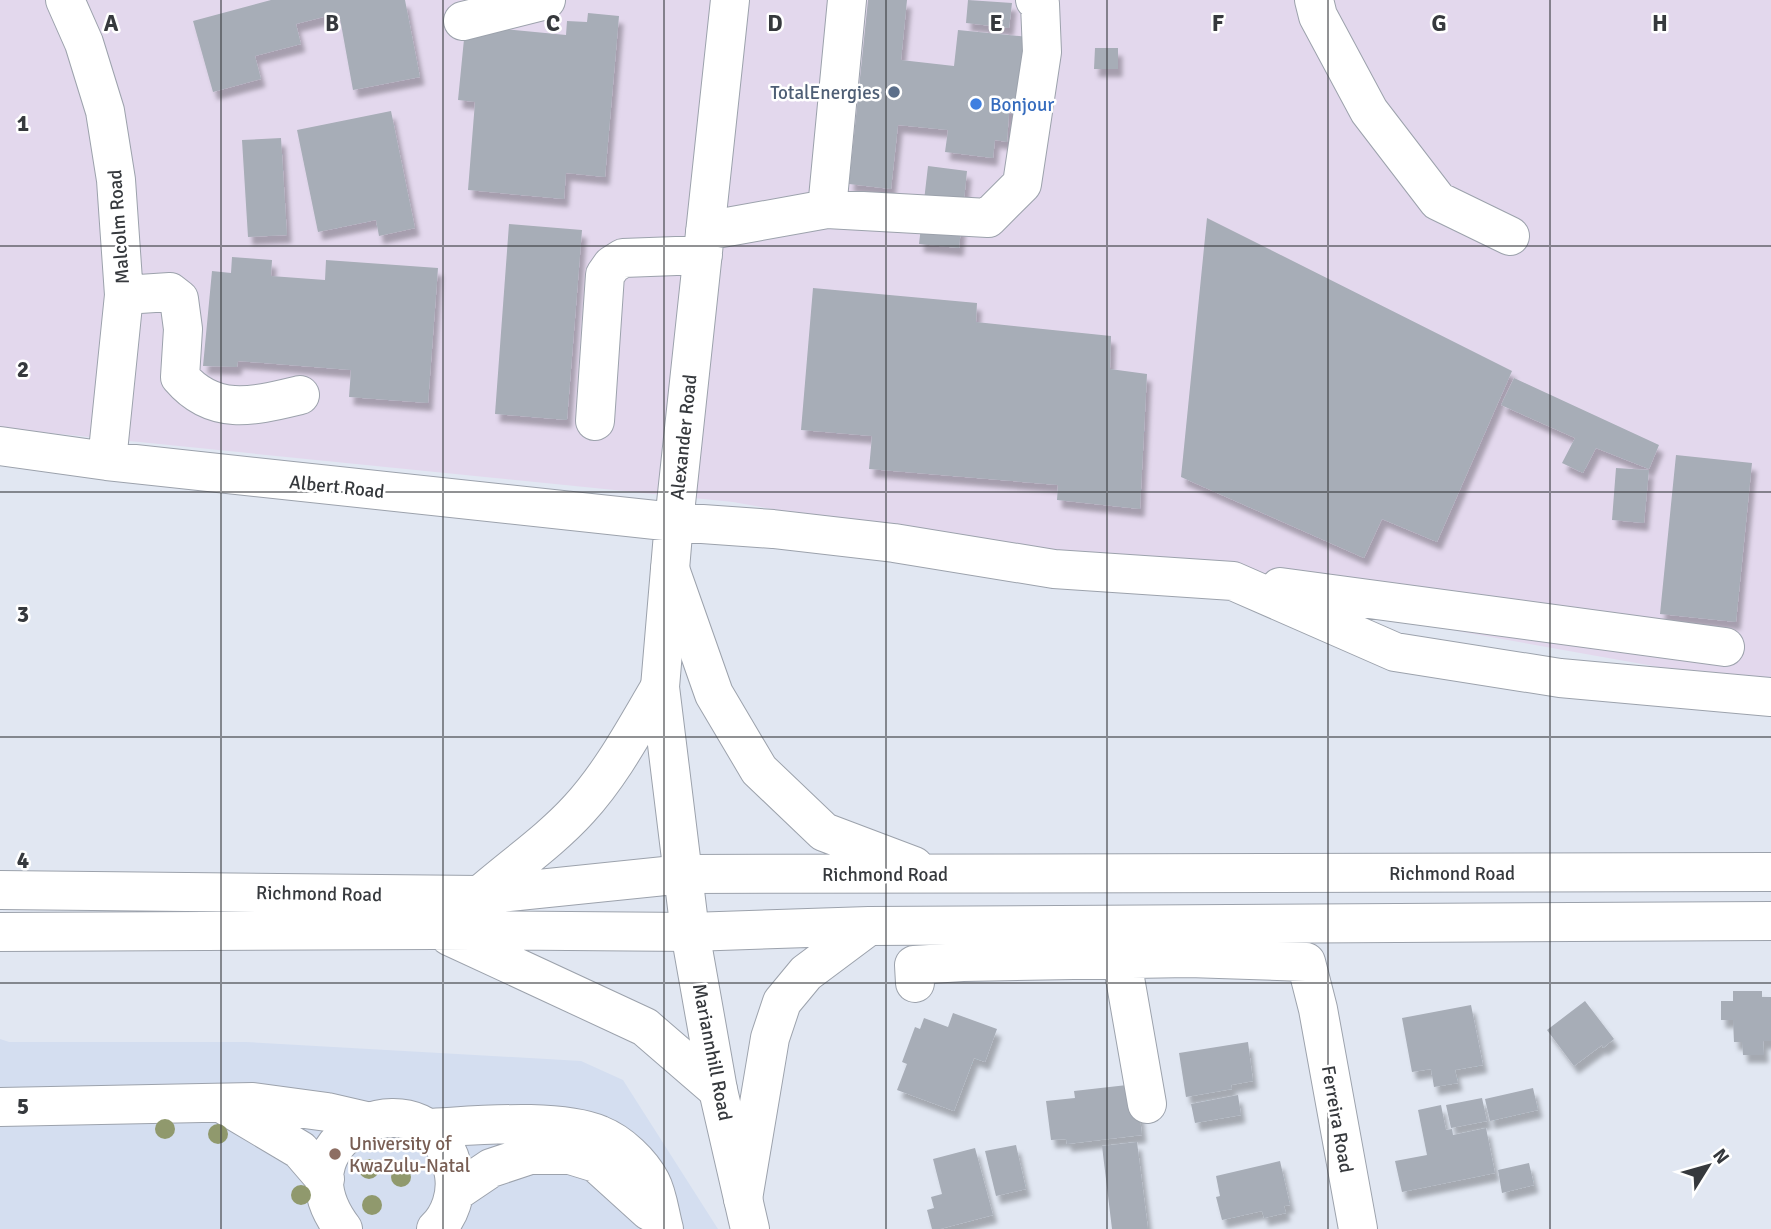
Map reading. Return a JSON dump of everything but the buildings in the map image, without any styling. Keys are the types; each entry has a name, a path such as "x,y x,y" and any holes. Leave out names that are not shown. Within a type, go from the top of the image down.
{"main road":[{"name":"Malcolm Road","path":"65,0 84,43 105,111 117,180 124,295 107,461"},
{"path":"463,20 546,0"},
{"name":"Alexander Road","path":"684,874 660,687 674,522 730,0"},
{"path":"827,209 847,0"},
{"path":"596,421 605,275 612,265 624,258 704,243 827,209 988,218 1022,184 1042,52 1040,4 1035,0"},
{"path":"1314,0 1318,16 1369,111 1438,201 1510,236"},
{"path":"124,295 170,292 179,299 183,329 180,377 193,392 214,403 235,406 266,403 300,395"},
{"name":"Albert Road","path":"0,446 107,461 894,543 1054,569 1233,581 1725,647"},
{"path":"670,569 714,694 759,770 824,832 934,873"},
{"path":"1233,581 1395,652 1560,678 1771,697"},
{"path":"480,895 579,810 608,774 660,687"},
{"name":"Richmond Road","path":"0,890 480,895 684,874 1771,872"},
{"name":"Mariannhill Road","path":"684,874 690,932 718,1090 747,1214"},
{"name":"Richmond Road","path":"0,932 690,932 869,926 1771,920"},
{"path":"747,1214 770,1038 782,1002 806,973 869,926"},
{"path":"433,930 645,1027 718,1090"},
{"name":"Ferreira Road","path":"1122,961 1189,958 1306,962 1318,1009 1358,1229"},
{"path":"915,984 914,965 1122,961 1147,1104"},
{"path":"0,1107 253,1102 327,1112 366,1121"},
{"path":"221,1103 300,1150 329,1212"},
{"path":"329,1212 326,1167 334,1147 348,1132 366,1121 386,1117 408,1119 426,1128 442,1143 452,1162 455,1184 451,1206 436,1229"},
{"path":"426,1128 564,1126 599,1135 627,1152 652,1182 663,1227"},
{"path":"454,1193 491,1168 530,1156 570,1155 596,1163 663,1227"}],"shaded area":[{"path":"0,0 1771,0 1771,687 733,502 0,428"},
{"name":"University of KwaZulu-Natal","path":"0,1039 9,1042 246,1042 581,1061 623,1080 718,1229 0,1229"}],"place":[{"name":"TotalEnergies","path":"894,92"},
{"name":"Bonjour","path":"976,104"},
{"name":"University of KwaZulu-Natal","path":"335,1154"}]}
